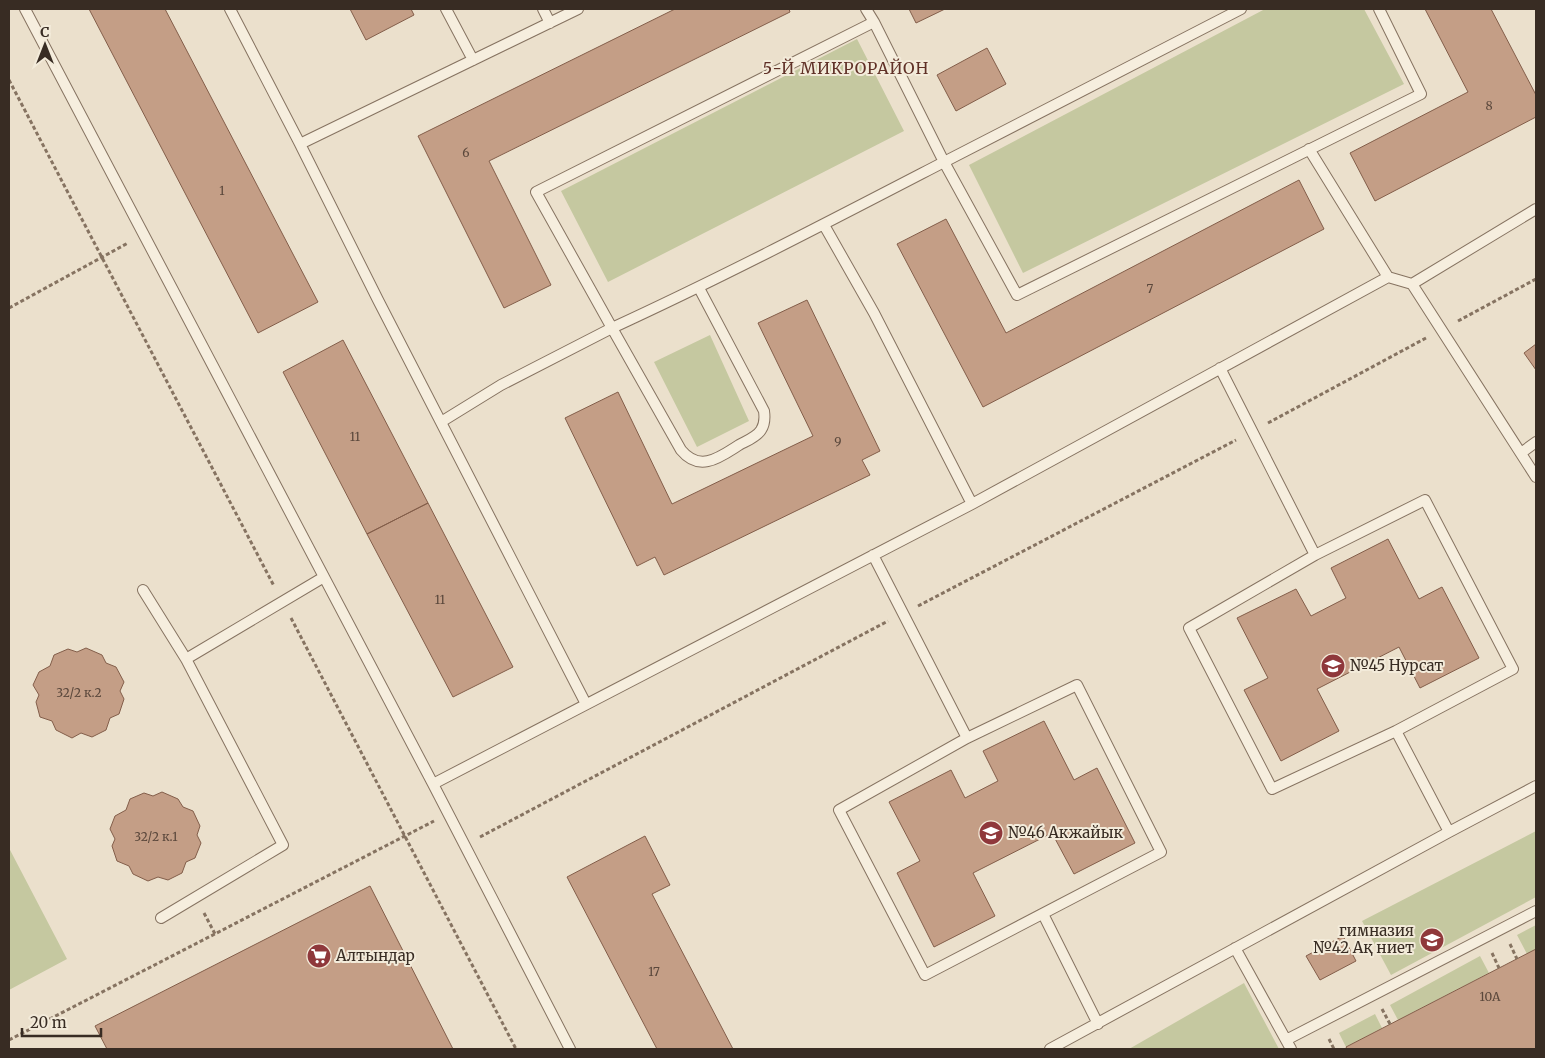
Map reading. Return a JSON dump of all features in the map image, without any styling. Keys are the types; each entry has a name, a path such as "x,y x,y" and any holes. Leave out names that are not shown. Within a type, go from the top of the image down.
{"lane":[{"path":"25,9 433,784 570,1049"},
{"path":"230,9 586,704"},
{"path":"446,9 473,60"},
{"path":"543,9 550,22"},
{"path":"300,144 578,9"},
{"path":"866,9 944,162 1017,295 1421,94 1379,9"},
{"path":"441,422 502,385 612,328 700,288 1241,9"},
{"path":"700,288 764,411 765,417 758,434 714,460 702,463 687,457 681,450 536,192 874,22"},
{"path":"1309,149 1388,276 1412,284 1536,477"},
{"path":"1412,284 1536,209"},
{"path":"824,225 874,313 972,504"},
{"path":"433,784 972,504 1388,276"},
{"path":"1220,368 1315,555"},
{"path":"1521,453 1536,442"},
{"path":"1425,500 1513,669 1396,731 1272,789 1189,628 1315,555 1425,500"},
{"path":"873,555 967,738"},
{"path":"186,659 324,577"},
{"path":"143,590 186,659 283,845 161,918"},
{"path":"1077,685 1161,852 925,974 839,810 967,738 1077,685"},
{"path":"1396,731 1449,832"},
{"path":"1050,1049 1536,786"},
{"path":"1235,948 1288,1045 1536,912"},
{"path":"1043,914 1098,1024"}],"path":[{"path":"9,80 516,1049"},
{"path":"9,308 144,235"},
{"path":"464,845 1252,432 1536,279"},
{"path":"9,1040 448,815"},
{"path":"1508,941 1517,959"},
{"path":"1490,950 1499,968"},
{"path":"1382,1009 1390,1024"},
{"path":"1329,1038 1334,1049"}],"green space":[{"path":"1265,9 1364,9 1404,84 1023,273 969,165"},
{"path":"857,39 904,131 608,282 561,191"},
{"path":"710,335 749,421 697,447 654,362"},
{"path":"1536,831 1536,897 1391,975 1362,921"},
{"path":"9,848 67,959 9,990"},
{"path":"1536,925 1536,949 1527,954 1517,935"},
{"path":"1480,956 1489,973 1398,1020 1390,1005"},
{"path":"1244,983 1279,1049 1129,1049"},
{"path":"1375,1014 1382,1028 1346,1047 1339,1033"}],"building":[{"path":"89,9 165,9 318,302 258,333"},
{"path":"350,9 411,9 414,15 366,40"},
{"path":"675,9 789,9 790,12 489,161 551,285 504,308 418,136"},
{"path":"909,9 945,9 916,23"},
{"path":"1425,9 1491,9 1536,95 1536,117 1375,201 1350,153 1468,92"},
{"path":"987,48 1006,84 956,111 937,75"},
{"path":"1299,180 1324,229 983,407 897,244 946,219 1006,333"},
{"path":"807,300 880,451 862,460 870,475 664,575 655,557 637,566 565,418 618,392 672,504 813,436 758,323"},
{"path":"343,340 428,503 367,534 283,372"},
{"path":"1536,344 1536,370 1524,353"},
{"path":"428,503 513,667 453,697 367,534"},
{"path":"1388,539 1419,599 1442,587 1479,658 1420,688 1399,647 1317,689 1339,731 1281,761 1244,690 1268,678 1237,618 1296,589 1311,616 1346,598 1331,568"},
{"path":"86,648 102,655 106,663 116,667 124,682 120,691 124,699 119,714 110,718 106,730 92,737 81,733 72,738 56,730 52,721 40,717 36,702 39,695 33,685 39,672 50,666 54,655 68,649 77,652"},
{"path":"1044,721 1074,780 1097,768 1135,843 1074,874 1052,833 973,873 995,916 934,947 897,873 920,861 889,802 951,770 965,798 998,781 983,751"},
{"path":"162,792 178,799 183,807 193,811 200,826 197,835 201,843 195,858 186,862 182,873 168,880 158,877 148,881 133,874 129,866 117,861 112,846 115,839 110,829 115,816 126,810 130,799 144,793 153,796"},
{"path":"645,836 670,885 652,894 733,1049 657,1049 567,877"},
{"name":"Алтындар","path":"370,886 453,1049 107,1049 95,1026"},
{"path":"1343,936 1356,961 1320,980 1306,956"},
{"path":"1536,949 1536,1049 1347,1049 1346,1047"}],"place":[{"name":"№45 Нурсат","path":"1333,666"},
{"name":"№46 Акжайык","path":"991,833"},
{"name":"гимназия №42 Ақ ниет","path":"1432,940"},
{"name":"Алтындар","path":"319,956"}],"district":[{"name":"5-Й МИКРОРАЙОН","path":"846,68"}]}
